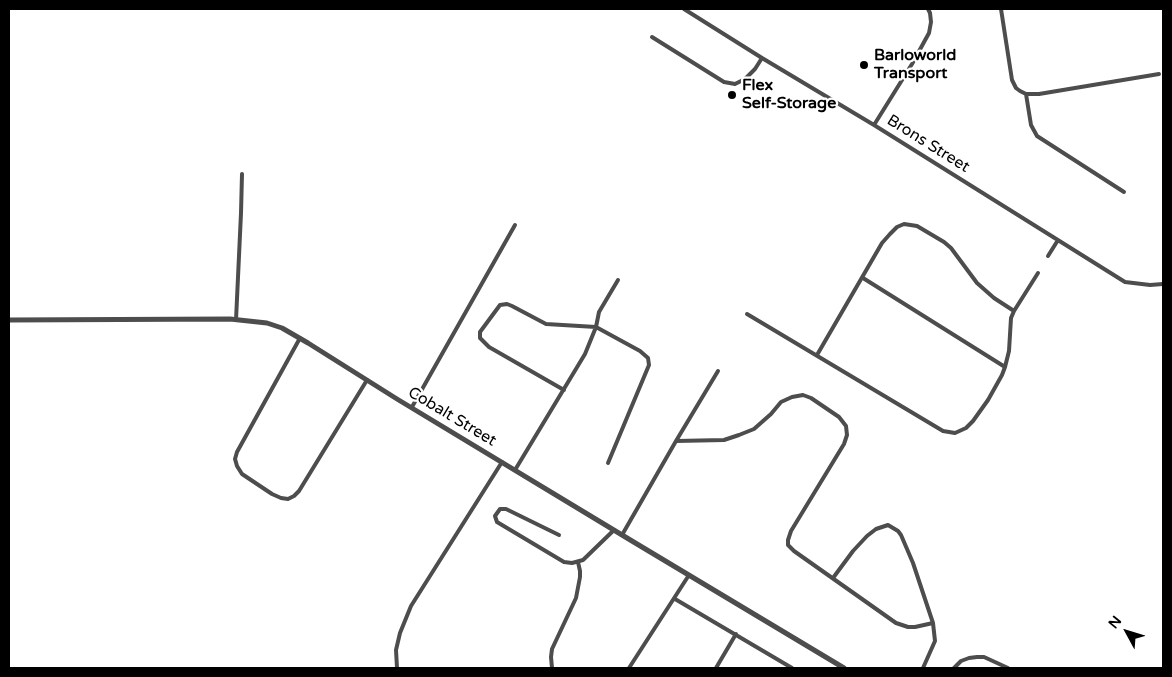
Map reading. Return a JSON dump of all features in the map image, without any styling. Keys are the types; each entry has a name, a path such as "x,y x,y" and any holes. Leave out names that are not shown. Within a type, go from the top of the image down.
{"street":[{"name":"Cobalt Street","path":"9,320 236,320 267,323 282,328 844,668"}],"lane":[{"name":"Brons Street","path":"684,9 1125,282 1150,285 1163,284"},
{"path":"874,125 912,64 929,32 932,22 928,9"},
{"path":"1001,9 1012,80 1016,88 1026,94 1039,94 1159,74"},
{"path":"652,37 724,82 735,84 745,79 762,58"},
{"path":"1026,94 1031,125 1037,136 1124,192"},
{"path":"236,320 242,174"},
{"path":"817,355 882,243 898,227 904,224 910,224 923,229 944,242 951,248 977,283 994,298 1014,311"},
{"path":"412,407 515,226"},
{"path":"1048,256 1058,240"},
{"path":"747,314 943,432 955,432 966,428 974,421 988,400 1005,367 1009,351 1010,323 1014,311 1038,273"},
{"path":"863,278 1005,367"},
{"path":"515,470 585,354 596,328 599,312 618,280"},
{"path":"564,390 490,347 480,338 480,332 498,307 502,304 507,304 546,324 596,328 640,351 648,358 650,366 608,463"},
{"path":"300,338 237,452 235,459 242,474 272,494 288,499 300,491 367,380"},
{"path":"622,535 718,371"},
{"path":"676,440 724,440 740,435 759,426 781,402 803,395 811,398 839,417 846,426 847,435 844,444 791,531 788,545 896,623 908,627 932,623"},
{"path":"396,668 396,650 400,633 411,606 502,462"},
{"path":"560,535 506,509 500,509 495,516 498,522 564,562 572,563 588,556 614,530"},
{"path":"833,578 867,536 876,529 888,525 894,528 906,544 932,623 935,641 923,668"},
{"path":"552,668 552,649 576,598 580,578 578,562"},
{"path":"629,668 689,575"},
{"path":"675,599 792,668"},
{"path":"716,668 736,634"},
{"path":"955,668 960,661 984,657 1008,668"}],"place":[{"name":"Barloworld Transport","path":"864,65"},
{"name":"Flex Self-Storage","path":"732,95"}]}
